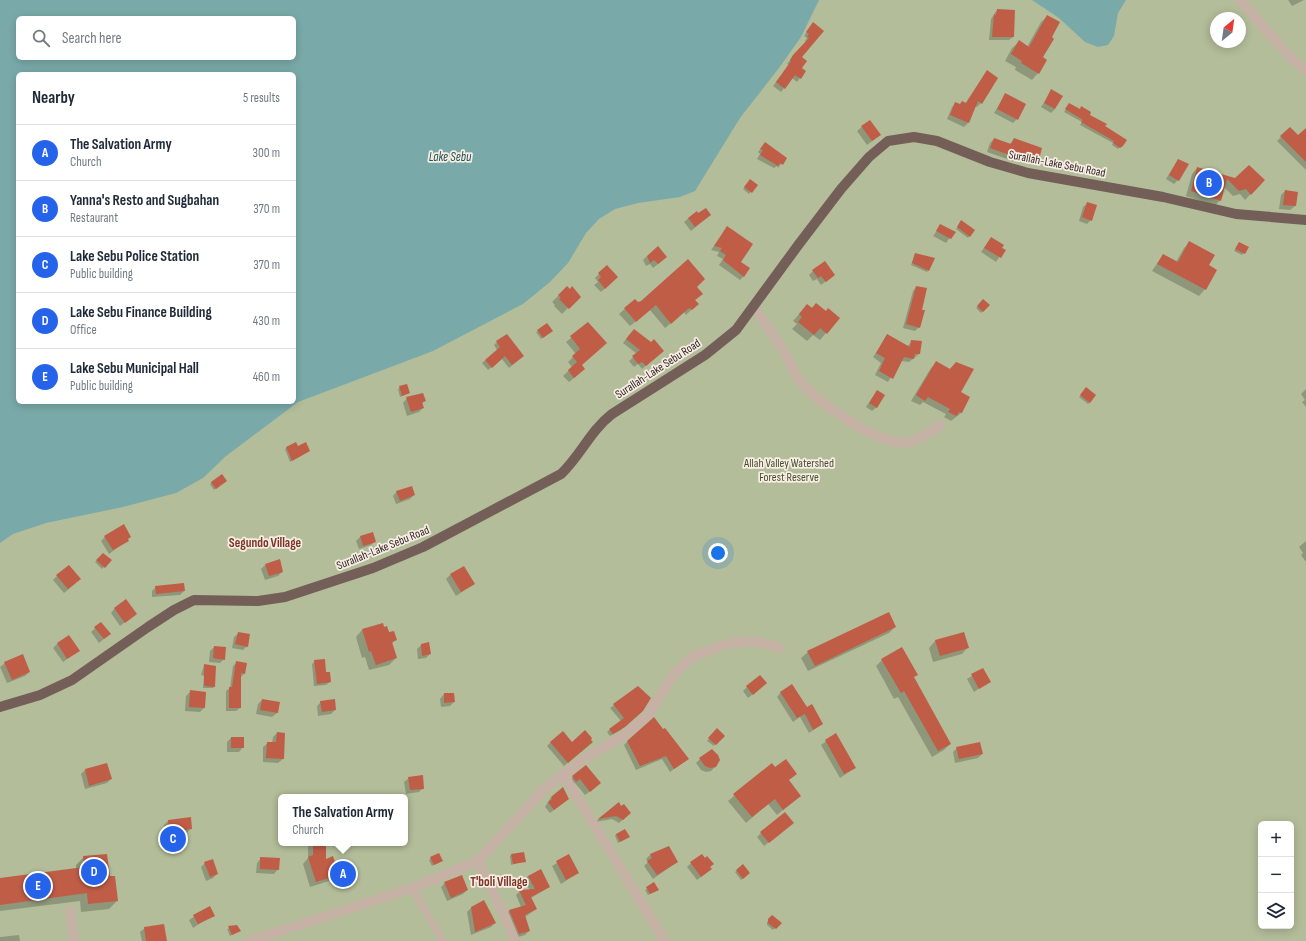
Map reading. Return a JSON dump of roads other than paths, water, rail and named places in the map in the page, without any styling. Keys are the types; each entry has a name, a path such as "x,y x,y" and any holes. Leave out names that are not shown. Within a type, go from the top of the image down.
{"main road":[{"name":"Surallah-Lake Sebu Road","path":"0,706 40,695 72,680 155,622 194,600 258,601 285,597 373,568 423,547 561,474 572,463 599,424 612,414 705,355 736,330 799,244 869,156 888,142 914,137 937,140 990,162 1028,174 1163,196 1236,214 1306,220"}],"street":[{"path":"1240,0 1290,57 1306,71"},
{"path":"754,306 784,352 799,379 819,400 841,415 869,432 897,443 910,442 940,425"},
{"path":"250,941 412,888 478,861 524,809 544,789 563,774 629,732 648,715 673,675 692,656 727,644 743,642 759,642 780,648"},
{"path":"563,774 664,941"},
{"path":"478,861 515,941"},
{"path":"70,911 74,941"}],"lane":[{"path":"412,888 443,941"}],"water":[{"name":"Lake Sebu","path":"0,0 819,0 801,37 740,118 695,191 680,197 638,203 615,209 599,219 586,233 568,263 550,282 523,304 433,351 296,404 296,72 16,72 16,404 295,404 226,456 203,478 176,493 123,507 46,523 13,534 0,543"},
{"path":"1032,0 1126,0 1118,13 1114,36 1108,45 1098,47 1085,42 1059,18"}],"place":[{"name":"Yanna's Resto and Sugbahan","path":"1209,183"},
{"name":"Lake Sebu Police Station","path":"173,839"},
{"name":"Lake Sebu Finance Building","path":"94,872"},
{"name":"The Salvation Army","path":"343,874"},
{"name":"Lake Sebu Municipal Hall","path":"38,886"}],"district":[{"name":"Segundo Village","path":"265,543"},
{"name":"T'boli Village","path":"499,882"}],"park label":[{"name":"Allah Valley Watershed Forest Reserve","path":"789,470"}]}
